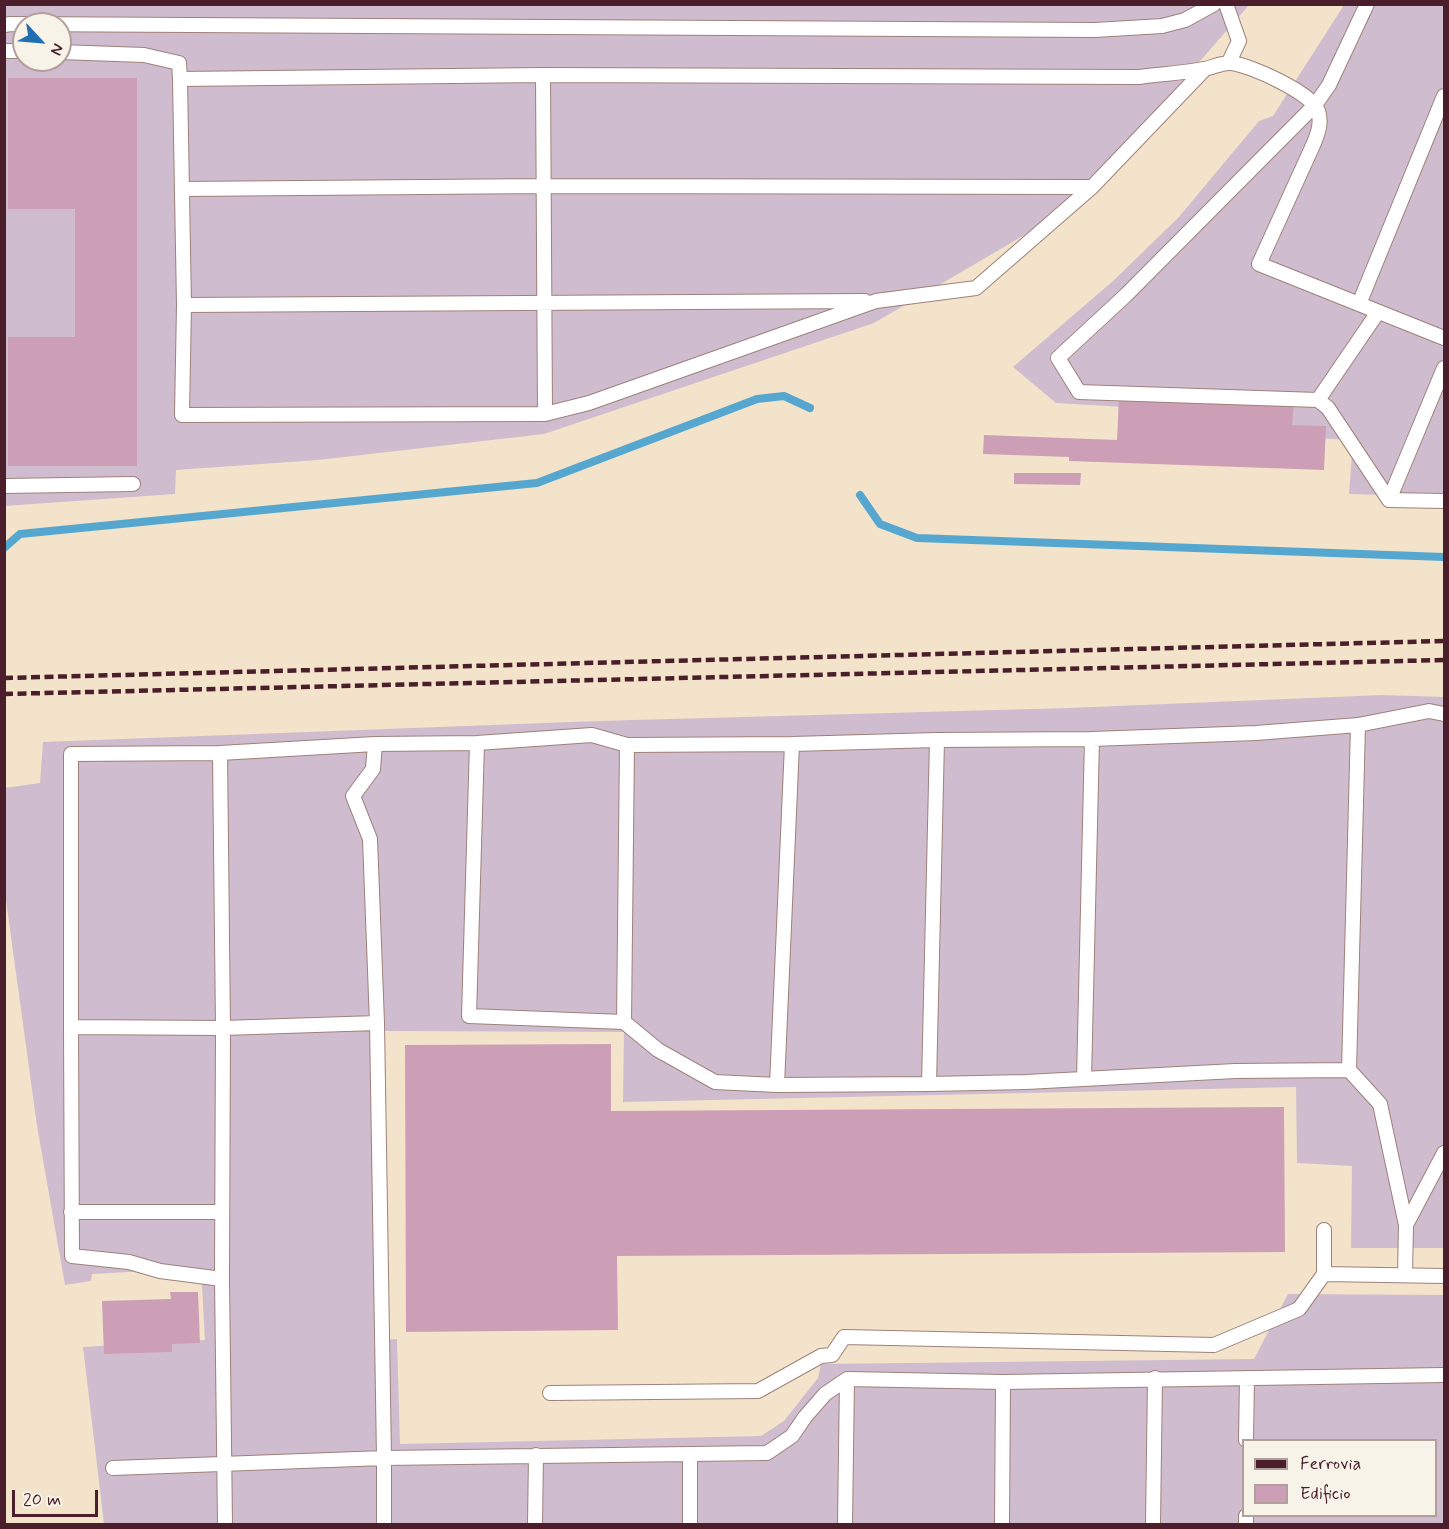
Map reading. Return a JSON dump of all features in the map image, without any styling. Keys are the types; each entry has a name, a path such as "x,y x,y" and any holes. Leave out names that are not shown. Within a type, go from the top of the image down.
{"lane":[{"path":"4,26 22,24 1095,30 1162,26 1185,20 1214,4"},
{"path":"1226,4 1239,41 1229,63"},
{"path":"1367,4 1329,85 1315,105 1126,295 1058,358 1079,392 1318,400 1328,408 1389,500"},
{"path":"72,52 144,55 179,63 184,305 182,415 545,414 589,403 876,301"},
{"path":"180,79 543,75 1139,77 1205,69 1229,63 1257,70 1274,78 1315,105 1319,114 1314,143 1259,264 1444,338"},
{"path":"184,305 876,301 976,288 1092,187 1205,69"},
{"path":"543,75 545,414"},
{"path":"1359,304 1444,96"},
{"path":"182,189 544,186 1092,187"},
{"path":"1318,400 1378,312"},
{"path":"1389,500 1444,368"},
{"path":"4,486 134,484"},
{"path":"1389,500 1444,501"},
{"path":"222,1279 160,1271 129,1262 72,1256 71,754 220,753 592,735 627,745 1092,739 1256,733 1358,725 1429,711 1444,714"},
{"path":"1358,725 1349,1070 1380,1104 1406,1225 1405,1275"},
{"path":"1084,1079 1092,739"},
{"path":"929,1084 937,740"},
{"path":"477,742 469,1016 624,1022 658,1050 716,1082 777,1085 929,1084 1235,1071 1349,1070"},
{"path":"375,744 374,769 353,796 370,839 377,1023 384,1524"},
{"path":"777,1085 792,744"},
{"path":"624,1022 627,745"},
{"path":"220,753 225,1524"},
{"path":"70,1028 223,1028 377,1023"},
{"path":"1406,1225 1444,1153"},
{"path":"71,1212 222,1212"},
{"path":"549,1393 758,1391 821,1356 832,1355 844,1337 1215,1345 1299,1309 1324,1274 1324,1230"},
{"path":"1324,1274 1444,1276"},
{"path":"113,1468 384,1458 767,1453 792,1436 825,1394 847,1379 1003,1382 1444,1375"},
{"path":"1153,1524 1155,1378"},
{"path":"1246,1439 1247,1378"},
{"path":"845,1524 847,1379"},
{"path":"1002,1524 1003,1382"},
{"path":"690,1454 690,1524"},
{"path":"535,1524 536,1455"}],"shaded area":[{"path":"5,5 1249,5 1173,92 1052,219 874,323 544,434 318,460 176,470 175,494 5,506"},
{"path":"1344,5 1444,5 1444,497 1349,494 1353,440 1292,437 1291,417 1056,403 1013,367 1113,281 1178,218 1259,121 1273,116"},
{"path":"1382,695 1444,697 1444,1248 1351,1248 1352,1166 1297,1163 1296,1087 623,1102 624,1032 381,1031 384,1340 397,1339 400,1444 761,1436 784,1421 818,1378 821,1364 1254,1359 1288,1294 1444,1295 1444,1524 104,1524 83,1347 205,1340 201,1268 92,1274 91,1281 65,1285 37,1126 5,893 4,788 40,783 43,742 598,721 1069,708"}],"building":[{"path":"8,78 137,78 137,466 8,466 8,337 75,337 75,209 8,209"},
{"path":"1119,397 1294,403 1292,425 1326,426 1324,470 1069,461 1069,457 983,454 984,435 1117,440"},
{"path":"1014,473 1081,473 1080,485 1014,484"},
{"path":"611,1044 611,1111 1284,1107 1285,1252 617,1256 618,1330 406,1332 405,1045"},
{"path":"170,1292 198,1292 200,1343 172,1344 172,1352 104,1354 102,1301 171,1299"}],"waterway":[{"path":"4,548 20,534 537,483 757,399 784,396 810,408"},
{"path":"860,495 880,524 917,538 1444,557"}],"railway":[{"path":"4,678 1444,641"},
{"path":"4,694 1444,660"}]}
